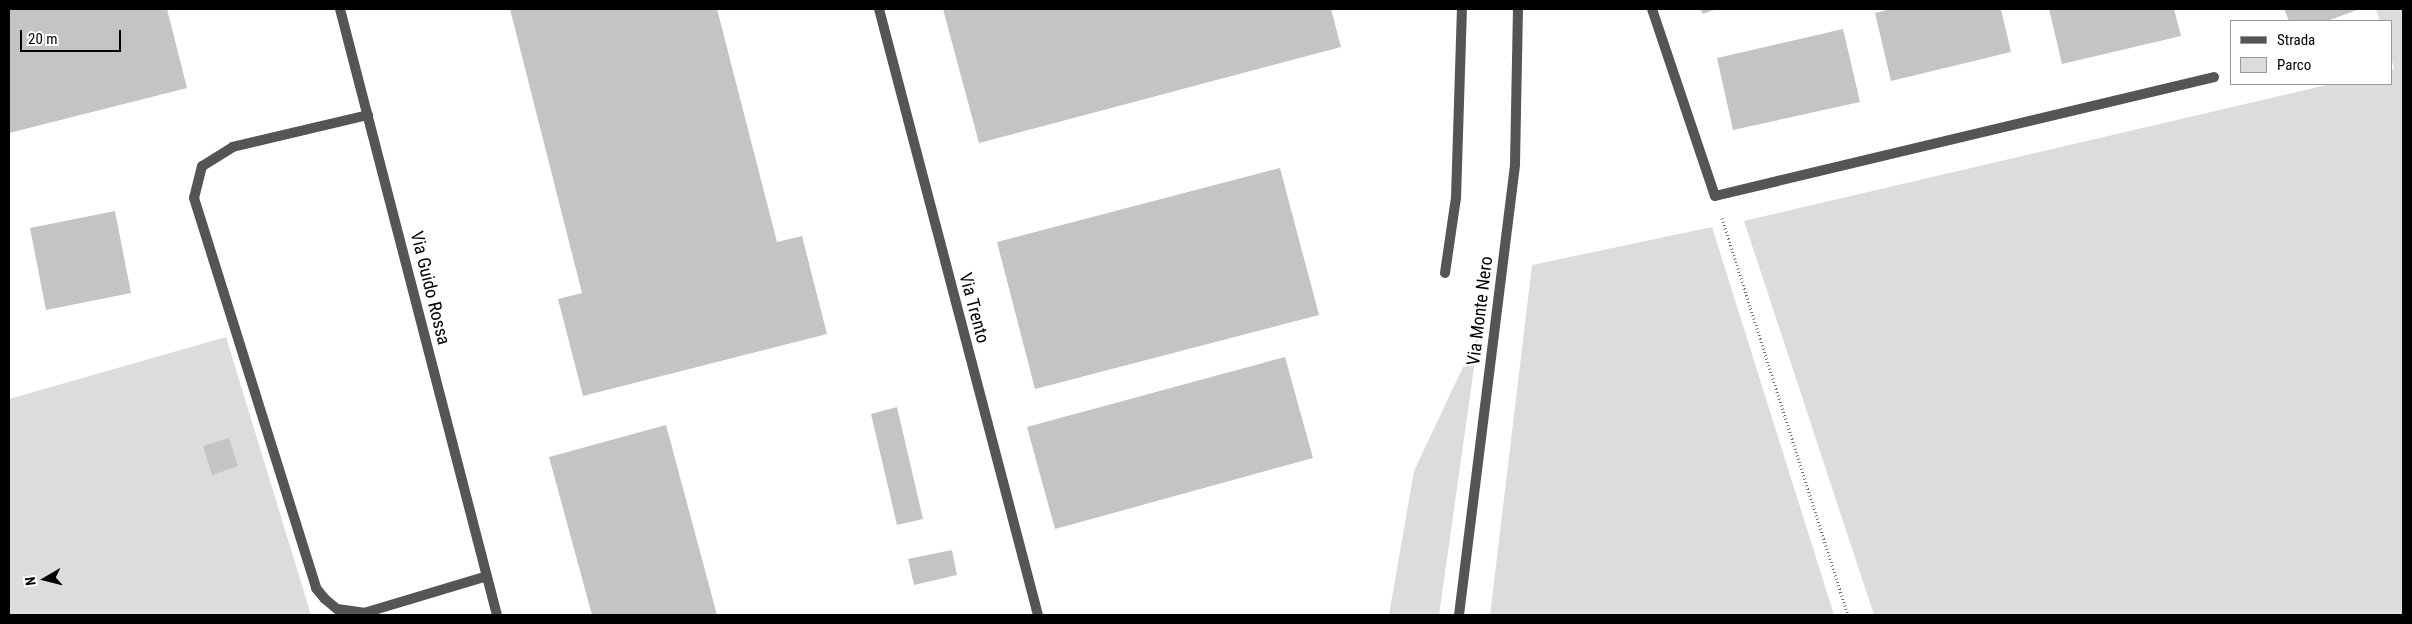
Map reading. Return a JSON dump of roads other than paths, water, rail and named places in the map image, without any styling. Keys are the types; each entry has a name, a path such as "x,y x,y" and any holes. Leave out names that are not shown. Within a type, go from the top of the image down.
{"street":[{"name":"Via Guido Rossa","path":"340,9 487,576"},
{"name":"Via Trento","path":"879,9 1038,615"},
{"path":"1445,273 1456,198 1462,9"},
{"name":"Via Monte Nero","path":"1459,615 1515,164 1518,9"},
{"path":"1652,9 1715,196 2214,77"},
{"path":"368,115 232,147 202,166 194,198 320,594 337,609 364,613 487,576 497,615"}]}
